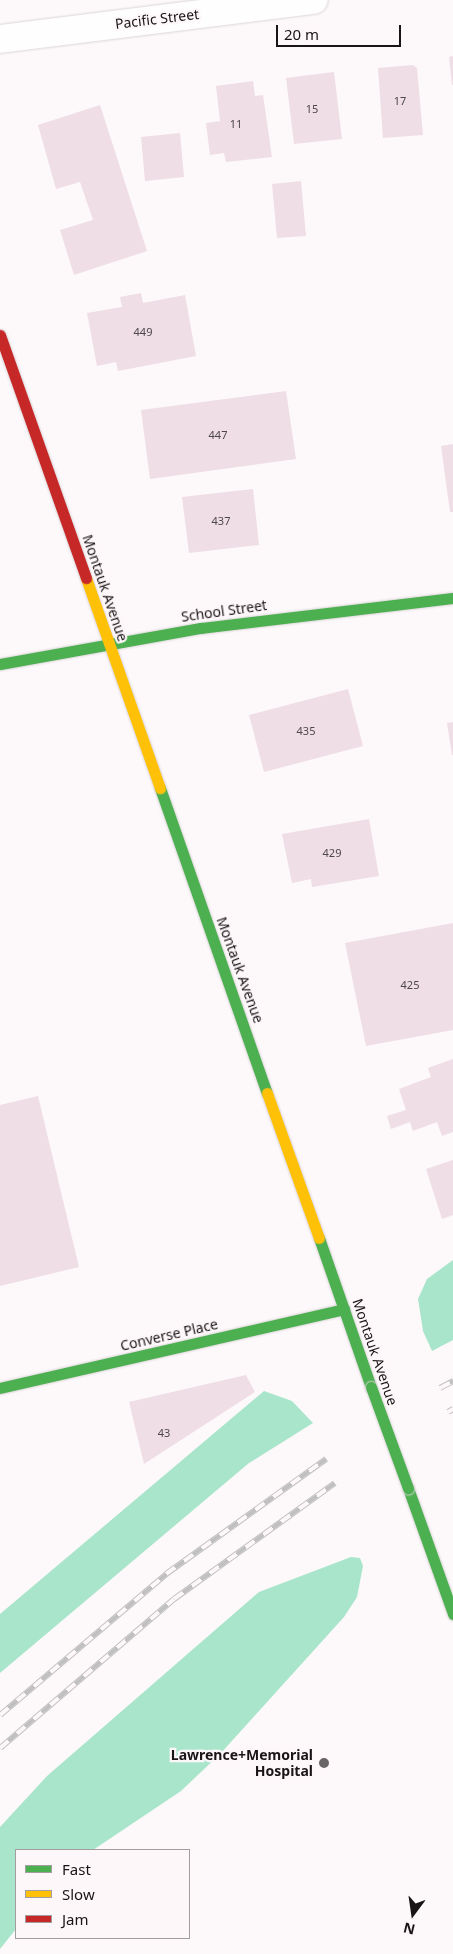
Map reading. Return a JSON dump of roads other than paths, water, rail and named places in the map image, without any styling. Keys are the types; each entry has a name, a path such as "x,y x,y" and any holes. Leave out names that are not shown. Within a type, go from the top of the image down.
{"street":[{"name":"Pacific Street","path":"0,39 314,0"},
{"name":"Montauk Avenue","path":"0,335 371,1387 453,1614"},
{"name":"School Street","path":"0,664 201,628 453,598"},
{"name":"Converse Place","path":"0,1388 344,1309"}],"railway":[{"path":"440,1388 453,1381"},
{"path":"448,1412 453,1409"},
{"path":"0,1715 166,1574 326,1459"},
{"path":"0,1748 174,1599 335,1483"}],"place":[{"name":"Lawrence+Memorial Hospital","path":"324,1763"}]}
